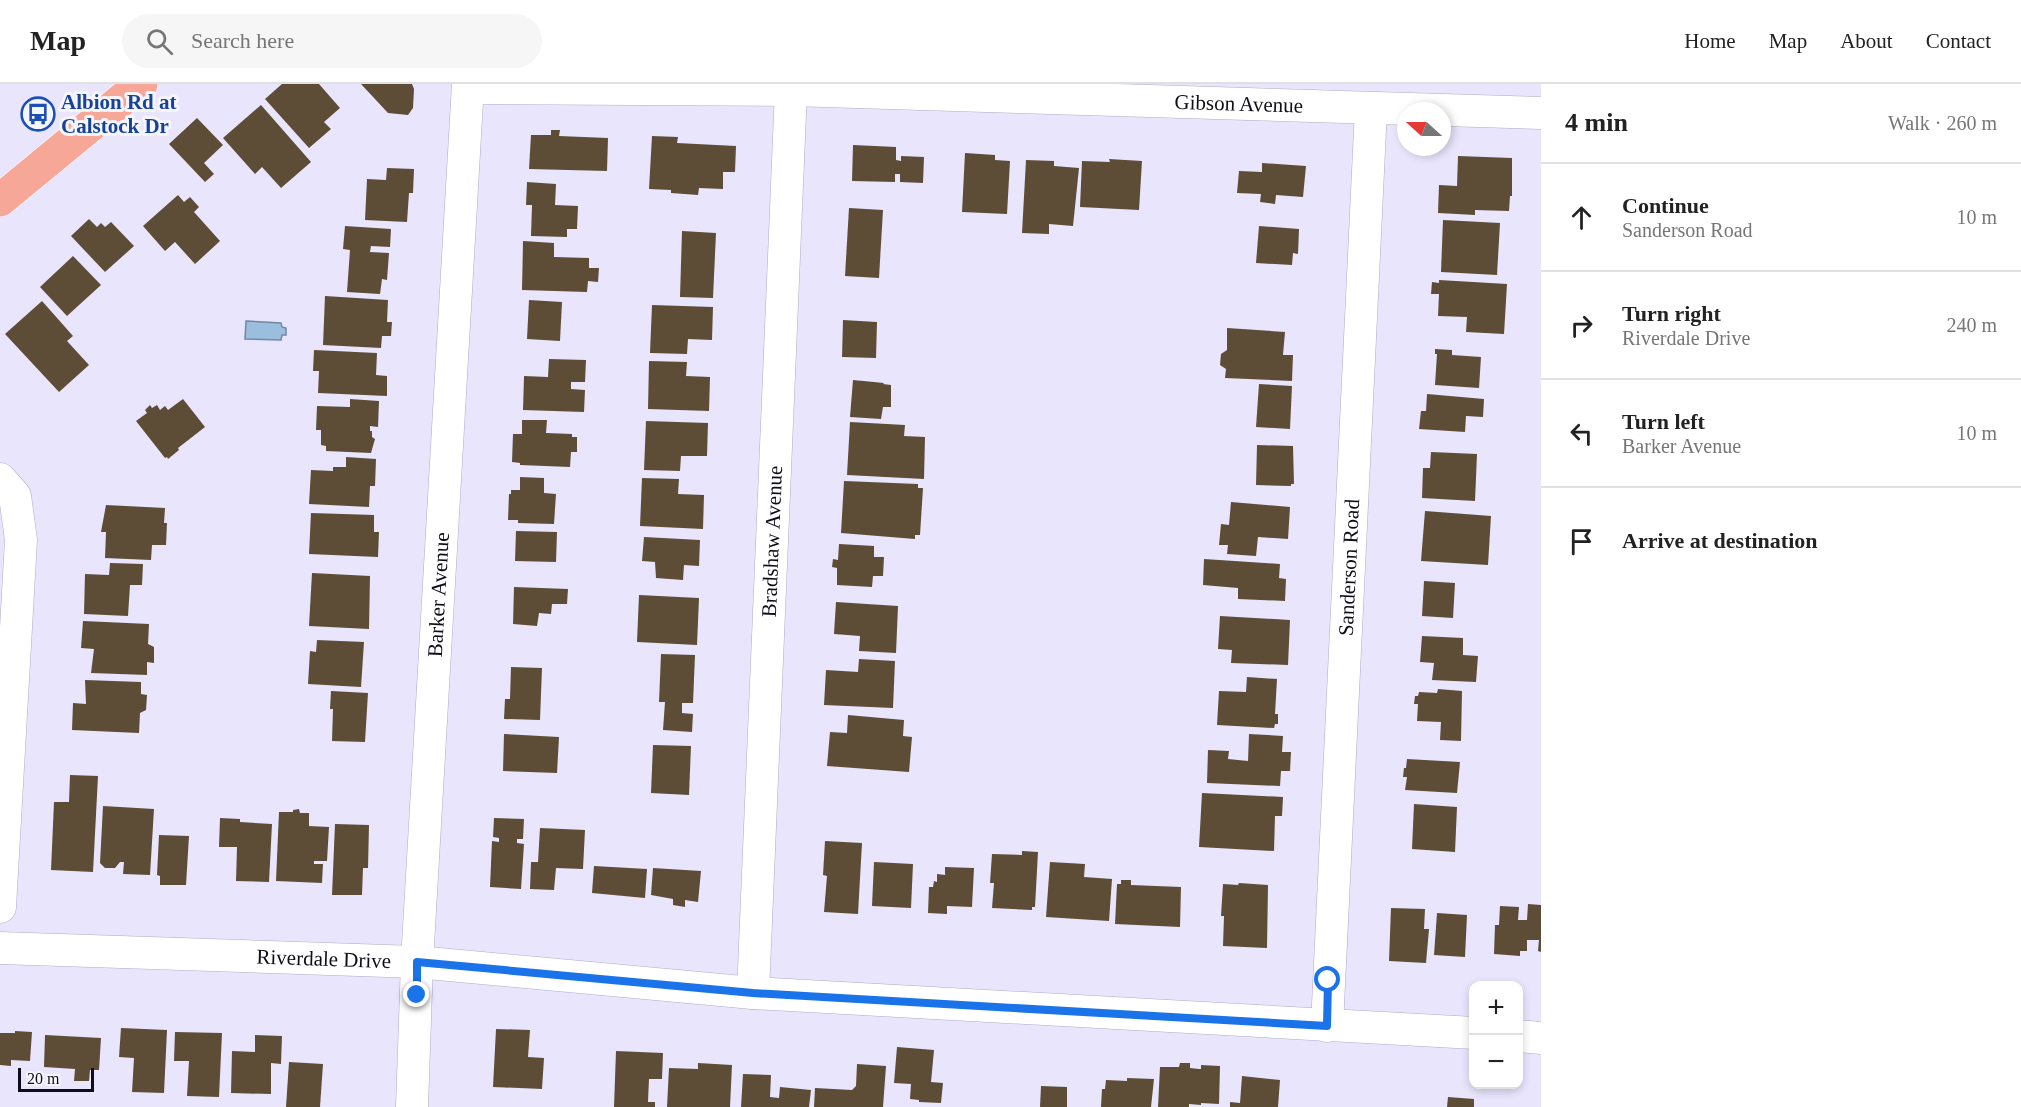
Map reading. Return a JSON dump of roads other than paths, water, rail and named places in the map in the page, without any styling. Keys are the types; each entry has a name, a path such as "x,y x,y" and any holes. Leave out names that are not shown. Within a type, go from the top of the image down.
{"main road":[{"path":"4,189 141,84"}],"street":[{"name":"Gibson Avenue","path":"469,86 791,90 1541,113"},
{"name":"Barker Avenue","path":"412,1107 417,962 469,86"},
{"name":"Bradshaw Avenue","path":"753,993 791,90"},
{"name":"Sanderson Road","path":"1327,1026 1371,109"},
{"path":"0,479 15,496 21,540 0,907"},
{"name":"Riverdale Drive","path":"0,948 417,962 753,993 1469,1033"},
{"path":"1523,1036 1541,1038"}],"water":[{"path":"246,321 281,323 282,327 286,328 286,335 282,335 281,340 245,339"}],"place":[{"name":"Albion Rd at Calstock Dr","path":"38,114"}]}
